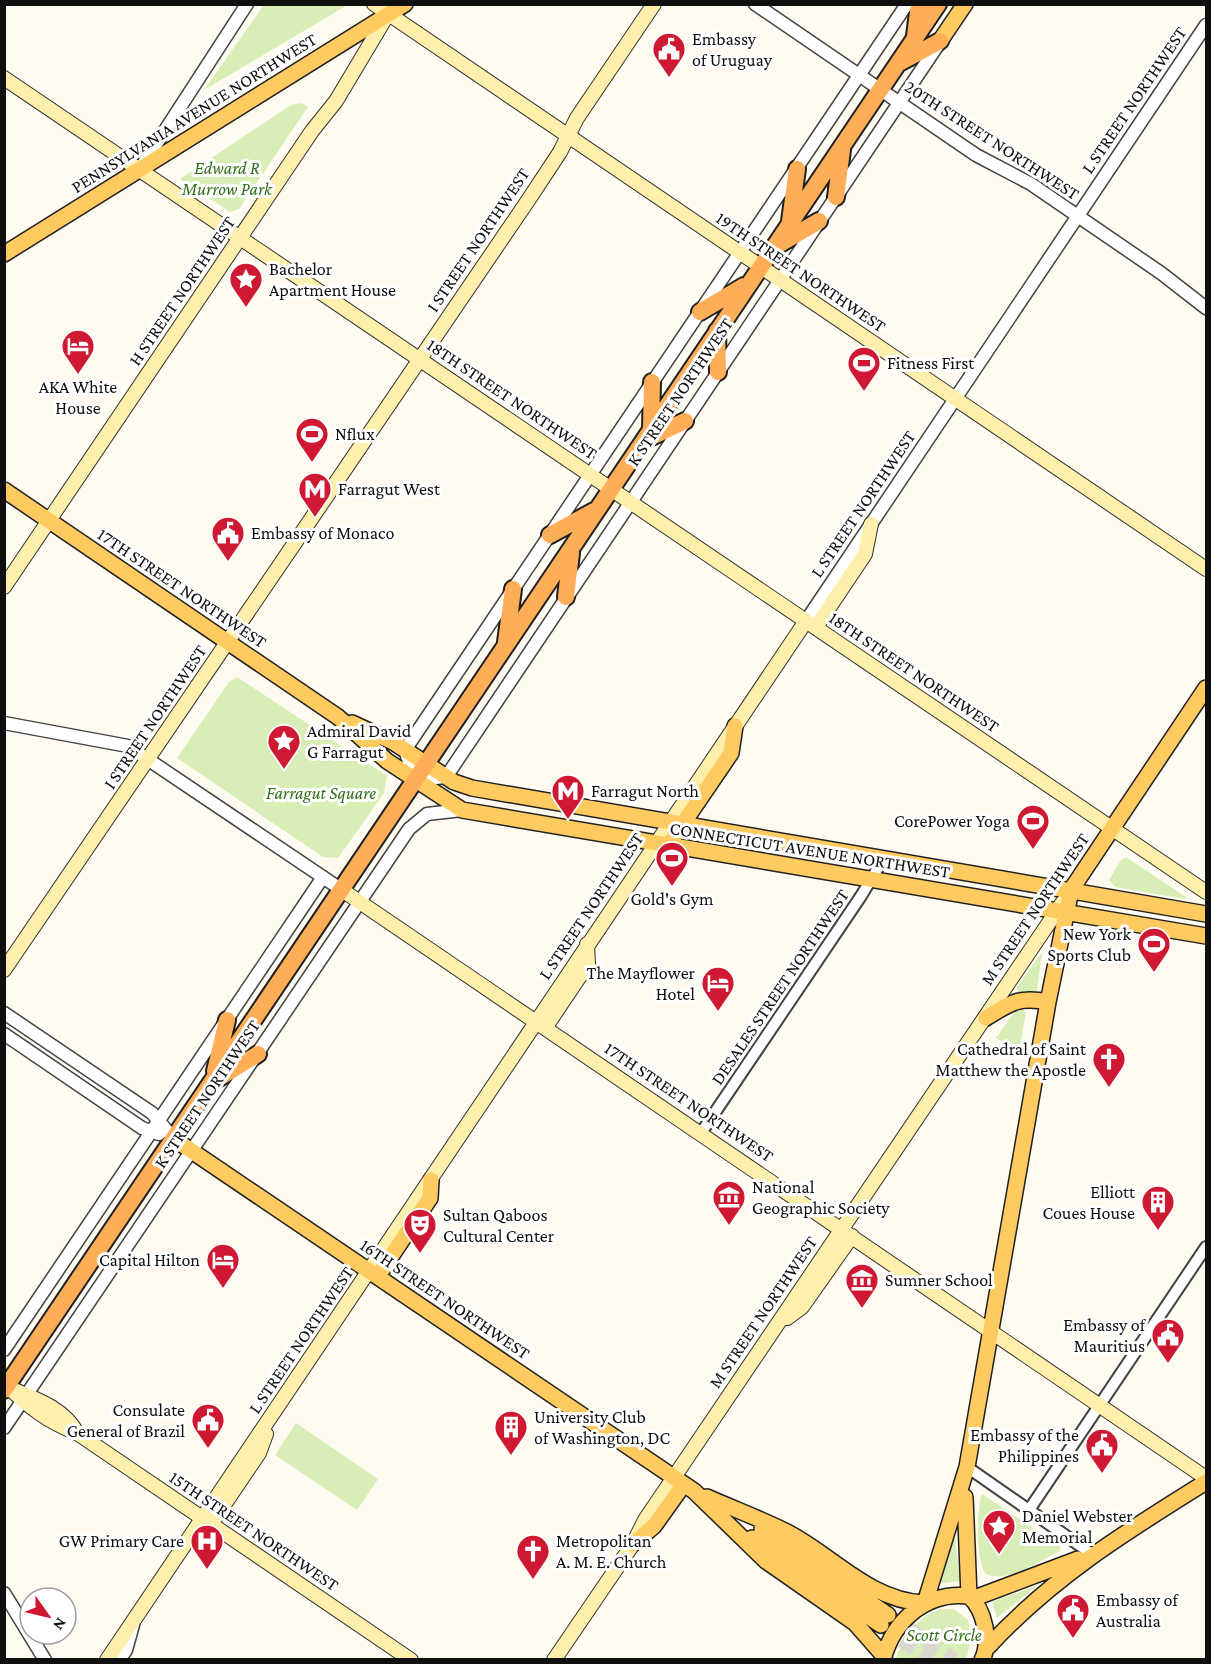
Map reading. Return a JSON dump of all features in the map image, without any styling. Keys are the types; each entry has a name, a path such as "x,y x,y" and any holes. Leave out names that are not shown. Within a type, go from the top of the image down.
{"highway":[{"path":"915,39 919,4"},
{"name":"K STREET NORTHWEST","path":"5,1387 938,4"},
{"path":"898,64 940,41"},
{"path":"836,197 843,144"},
{"path":"789,225 797,169"},
{"path":"775,246 819,221"},
{"path":"700,312 750,282"},
{"path":"717,331 718,372"},
{"path":"652,382 647,436 685,422"},
{"path":"550,535 597,510"},
{"path":"566,597 572,548"},
{"path":"505,648 513,589"},
{"path":"213,1081 227,1020"},
{"path":"213,1081 258,1054"}],"main road":[{"name":"19TH STREET NORTHWEST","path":"374,4 1206,569"},
{"name":"PENNSYLVANIA AVENUE NORTHWEST","path":"4,254 405,4"},
{"name":"I STREET NORTHWEST","path":"4,970 560,152 577,118 654,4"},
{"name":"K STREET NORTHWEST","path":"940,41 965,4"},
{"name":"H STREET NORTHWEST","path":"4,586 312,131 336,101 388,14"},
{"name":"18TH STREET NORTHWEST","path":"4,78 1206,892"},
{"name":"17TH STREET NORTHWEST","path":"4,490 338,717 405,750 426,764"},
{"path":"661,845 731,753 735,726 865,554 871,524"},
{"name":"M STREET NORTHWEST","path":"684,1484 779,1323 847,1233 986,1018 1061,912 1071,891 1206,688"},
{"name":"17TH STREET NORTHWEST","path":"338,717 387,761 415,780"},
{"name":"CONNECTICUT AVENUE NORTHWEST","path":"426,764 463,786 484,791 1206,914"},
{"name":"CONNECTICUT AVENUE NORTHWEST","path":"415,780 462,810 1206,936"},
{"name":"L STREET NORTHWEST","path":"431,1180 540,1025 587,944 661,845"},
{"name":"17TH STREET NORTHWEST","path":"342,890 1206,1478"},
{"name":"M STREET NORTHWEST","path":"967,1467 1048,1002 1061,912"},
{"path":"986,1018 1017,1000 1027,998 1048,1002"},
{"name":"16TH STREET NORTHWEST","path":"174,1139 884,1620"},
{"path":"374,1273 430,1198 431,1180"},
{"name":"L STREET NORTHWEST","path":"107,1659 207,1521 274,1412 374,1273"},
{"name":"15TH STREET NORTHWEST","path":"5,1387 25,1398 54,1425 77,1433 411,1659"},
{"path":"967,1467 964,1514 971,1598 984,1626 987,1654"},
{"path":"924,1603 967,1467"},
{"path":"987,1654 1034,1600 1092,1554 1206,1482"},
{"path":"554,1659 633,1544 654,1526 684,1484"},
{"name":"16TH STREET NORTHWEST","path":"729,1514 788,1533 884,1594 906,1602 924,1603"},
{"name":"16TH STREET NORTHWEST","path":"729,1514 766,1561 849,1618 883,1658"},
{"path":"883,1658 888,1644 905,1619 924,1603 956,1594 971,1598 1092,1554"}],"street":[{"path":"140,169 247,4"},
{"name":"20TH STREET NORTHWEST","path":"755,4 976,155 1031,184 1166,277 1206,308"},
{"name":"K STREET NORTHWEST","path":"405,750 907,4"},
{"name":"L STREET NORTHWEST","path":"871,524 1206,25"},
{"name":"K STREET NORTHWEST","path":"446,777 940,41"},
{"path":"4,723 122,743 149,759"},
{"path":"405,750 415,780 446,777"},
{"name":"17TH STREET NORTHWEST","path":"149,759 342,890"},
{"name":"K STREET NORTHWEST","path":"4,1428 415,822 433,813 462,810"},
{"name":"DESALES STREET NORTHWEST","path":"701,1133 884,858"},
{"name":"K STREET NORTHWEST","path":"4,1350 323,877"},
{"name":"16TH STREET NORTHWEST","path":"4,1013 152,1113 156,1126"},
{"name":"16TH STREET NORTHWEST","path":"4,1034 123,1115 156,1126 174,1139"},
{"path":"1029,1510 1206,1247"},
{"path":"967,1467 1092,1554"},
{"path":"4,1593 45,1659"},
{"path":"119,1659 126,1650 134,1620"}],"green space":[{"path":"264,5 346,6 204,90"},
{"name":"Edward R Murrow Park","path":"302,103 308,107 239,209 230,212 180,179 291,105"},
{"name":"Farragut Square","path":"237,677 387,776 384,793 338,858 323,857 177,758 229,682"},
{"path":"1126,857 1186,897 1185,899 1115,887 1109,880 1121,860"},
{"path":"1042,952 1037,991 1018,993 1017,987"},
{"path":"1020,1009 1026,1012 1020,1046 1004,1043 996,1038 1013,1014"},
{"path":"296,1423 378,1479 357,1510 275,1455"},
{"path":"982,1494 1060,1546 1060,1551 1014,1573 1004,1576 986,1574 980,1559 978,1535"},
{"path":"955,1536 960,1581 937,1584"},
{"path":"1038,1585 997,1618 992,1602"},
{"name":"Scott Circle","path":"940,1609 954,1609 968,1620 972,1639 966,1659 896,1659 902,1643 912,1629 925,1617"}],"tunnel":[{"path":"888,1615 954,1660"},
{"path":"883,1627 931,1660"}],"place":[{"name":"Embassy of Uruguay","path":"669,78"},
{"name":"Bachelor Apartment House","path":"246,308"},
{"name":"AKA White House","path":"78,375"},
{"name":"Fitness First","path":"864,392"},
{"name":"Nflux","path":"312,463"},
{"name":"Farragut West","path":"315,518"},
{"name":"Embassy of Monaco","path":"228,562"},
{"name":"Admiral David G Farragut","path":"284,770"},
{"name":"Farragut North","path":"568,820"},
{"name":"CorePower Yoga","path":"1033,850"},
{"name":"Gold's Gym","path":"672,887"},
{"name":"New York Sports Club","path":"1154,973"},
{"name":"The Mayflower Hotel","path":"718,1012"},
{"name":"Cathedral of Saint Matthew the Apostle","path":"1109,1088"},
{"name":"National Geographic Society","path":"729,1226"},
{"name":"Elliott Coues House","path":"1158,1231"},
{"name":"Sultan Qaboos Cultural Center","path":"420,1254"},
{"name":"Capital Hilton","path":"223,1289"},
{"name":"Sumner School","path":"862,1309"},
{"name":"Embassy of Mauritius","path":"1168,1364"},
{"name":"Consulate General of Brazil","path":"208,1449"},
{"name":"University Club of Washington, DC","path":"511,1456"},
{"name":"Embassy of the Philippines","path":"1102,1474"},
{"name":"Daniel Webster Memorial","path":"999,1555"},
{"name":"GW Primary Care","path":"207,1570"},
{"name":"Metropolitan A. M. E. Church","path":"533,1580"},
{"name":"Embassy of Australia","path":"1073,1639"}]}
